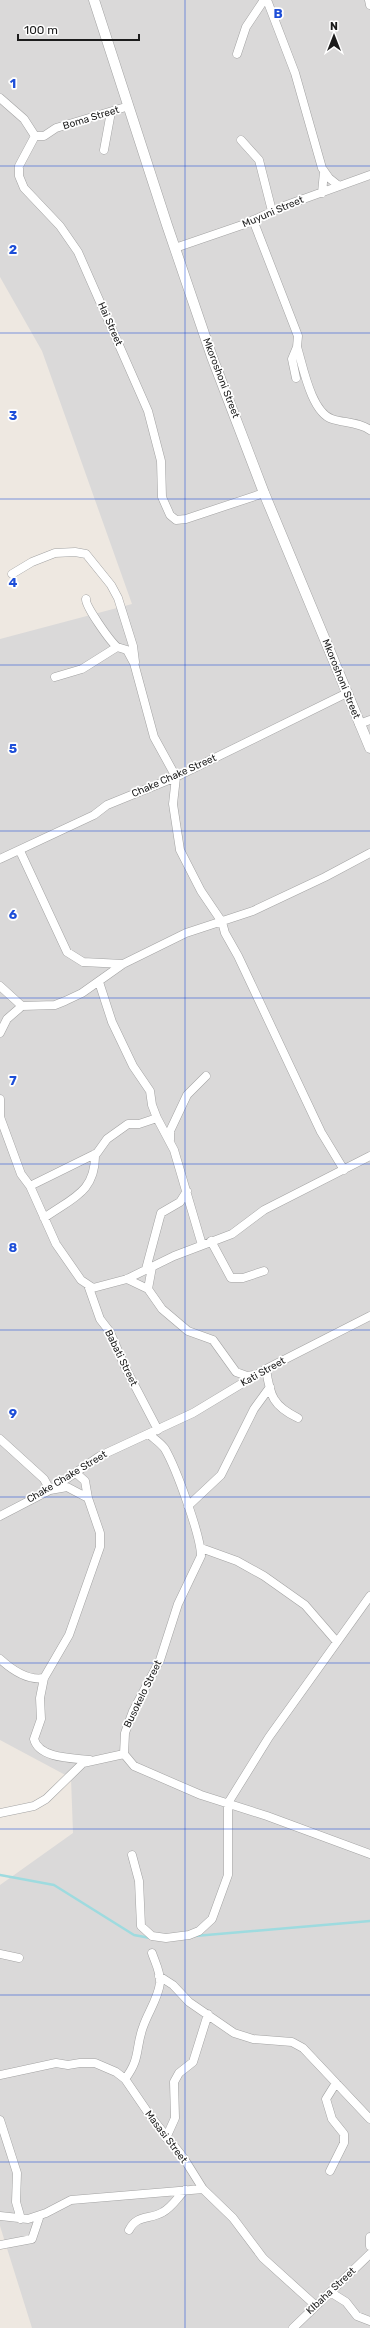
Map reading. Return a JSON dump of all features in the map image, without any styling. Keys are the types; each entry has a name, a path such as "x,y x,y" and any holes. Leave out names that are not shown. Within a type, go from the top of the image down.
{"street":[{"name":"Mkoroshoni Street","path":"94,0 209,350 264,493 370,748"},
{"path":"237,54 246,27 265,0"},
{"path":"265,0 295,73 324,172 322,193"},
{"path":"368,0 370,5"},
{"path":"0,98 24,119 35,136"},
{"name":"Boma Street","path":"35,136 44,136 56,128 129,106"},
{"path":"104,150 111,112"},
{"name":"Hai Street","path":"35,136 19,166 19,176 24,188 60,226 78,252 148,411 158,444 162,497 173,520 186,518 264,493"},
{"path":"241,140 259,160 272,211"},
{"path":"324,172 339,186"},
{"name":"Muyuni Street","path":"175,248 253,220 272,211 370,174"},
{"path":"253,220 298,336 297,347 292,359 296,378"},
{"path":"297,347 308,384 320,412 333,419 368,426"},
{"path":"12,574 32,562 55,553 75,552 86,554 111,585 118,598 133,646 134,663 154,737 176,777 173,804 180,850 202,891 222,922 224,933 238,956 321,1132 344,1170"},
{"path":"86,599 90,612 101,624 109,640 117,647 127,650 134,663"},
{"path":"55,677 82,669 117,647"},
{"name":"Chake Chake Street","path":"0,859 20,851 94,815 108,805 176,777 347,693"},
{"path":"359,724 370,720"},
{"path":"20,851 67,952 83,962 123,964"},
{"path":"0,1033 7,1019 22,1006 54,1005 82,993 123,964 186,933 253,911 296,892 370,853"},
{"path":"99,982 112,1022 126,1055 150,1091 152,1105 157,1118 170,1141 202,1245"},
{"path":"0,986 22,1006"},
{"path":"170,1141 170,1131 187,1095 206,1076"},
{"path":"0,1099 0,1117 21,1174 30,1186 56,1244 77,1275 88,1285 98,1288 126,1279 211,1241 232,1234 264,1210 370,1156"},
{"path":"30,1186 95,1154 101,1149 107,1139 128,1124 139,1124 157,1118"},
{"path":"44,1218 89,1184 95,1167 95,1154"},
{"path":"148,1289 149,1268 159,1216 163,1211 180,1202 186,1191"},
{"path":"211,1241 231,1278 242,1278 264,1271"},
{"path":"126,1279 148,1289 162,1309 188,1332 213,1340 236,1372 247,1376 257,1375"},
{"name":"Babati Street","path":"88,1285 100,1318 110,1332 125,1367 158,1430"},
{"name":"Kati Street","path":"158,1430 193,1413 266,1369 370,1317"},
{"path":"266,1369 273,1400 280,1408 298,1418"},
{"path":"188,1506 221,1476 254,1409 270,1387"},
{"name":"Chake Chake Street","path":"0,1516 50,1490 100,1456 158,1430"},
{"name":"Busokelo Street","path":"124,1754 127,1728 160,1660 178,1604 200,1561 201,1548 188,1506 164,1448 150,1434"},
{"path":"0,1439 44,1479 50,1490 67,1487 88,1498"},
{"path":"76,1473 85,1481 88,1498 100,1533 99,1554 85,1587 69,1635 44,1678 40,1698 42,1712 34,1739 36,1744 54,1755 90,1760"},
{"path":"201,1548 237,1560 264,1576 305,1605 337,1642"},
{"path":"132,1855 139,1881 142,1927 152,1936 160,1938 189,1935 199,1931 212,1919 228,1875 228,1803 269,1737 370,1596"},
{"path":"0,1659 17,1672 34,1679 44,1678"},
{"path":"0,1813 34,1806 46,1799 80,1765 90,1760 124,1754 134,1766 202,1795 370,1854"},
{"path":"125,2079 137,2060 141,2034 149,2011 156,1997 159,1976 152,1953"},
{"path":"0,1954 18,1958"},
{"path":"159,1976 173,1985 188,2002 208,2014 227,2030 242,2036 298,2044 314,2058 370,2118"},
{"path":"166,2138 175,2118 174,2082 179,2074 193,2062 208,2014"},
{"name":"Masasi Street","path":"0,2075 56,2063 68,2065 80,2062 105,2066 125,2079 166,2138 184,2157 203,2189 233,2218 263,2258 315,2305"},
{"path":"330,2171 344,2143 344,2134 332,2118 326,2099 336,2083"},
{"path":"0,2120 17,2173 16,2202 21,2218"},
{"path":"0,2216 28,2219 71,2200 203,2189"},
{"path":"129,2230 135,2221 140,2218 157,2215 168,2208 185,2190"},
{"path":"0,2245 32,2239 40,2215"},
{"path":"370,2237 370,2246"},
{"name":"KIbaha Street","path":"293,2328 315,2305 370,2254"},
{"path":"330,2292 346,2302 357,2316 370,2321"}],"shaded area":[{"path":"0,0 370,0 370,2328 32,2328 0,2226 0,1885 73,1833 71,1778 0,1740 0,639 132,604 42,351 0,277"}],"waterway":[{"path":"0,1875 54,1885 134,1935 150,1938"},
{"path":"195,1936 370,1921"}]}
